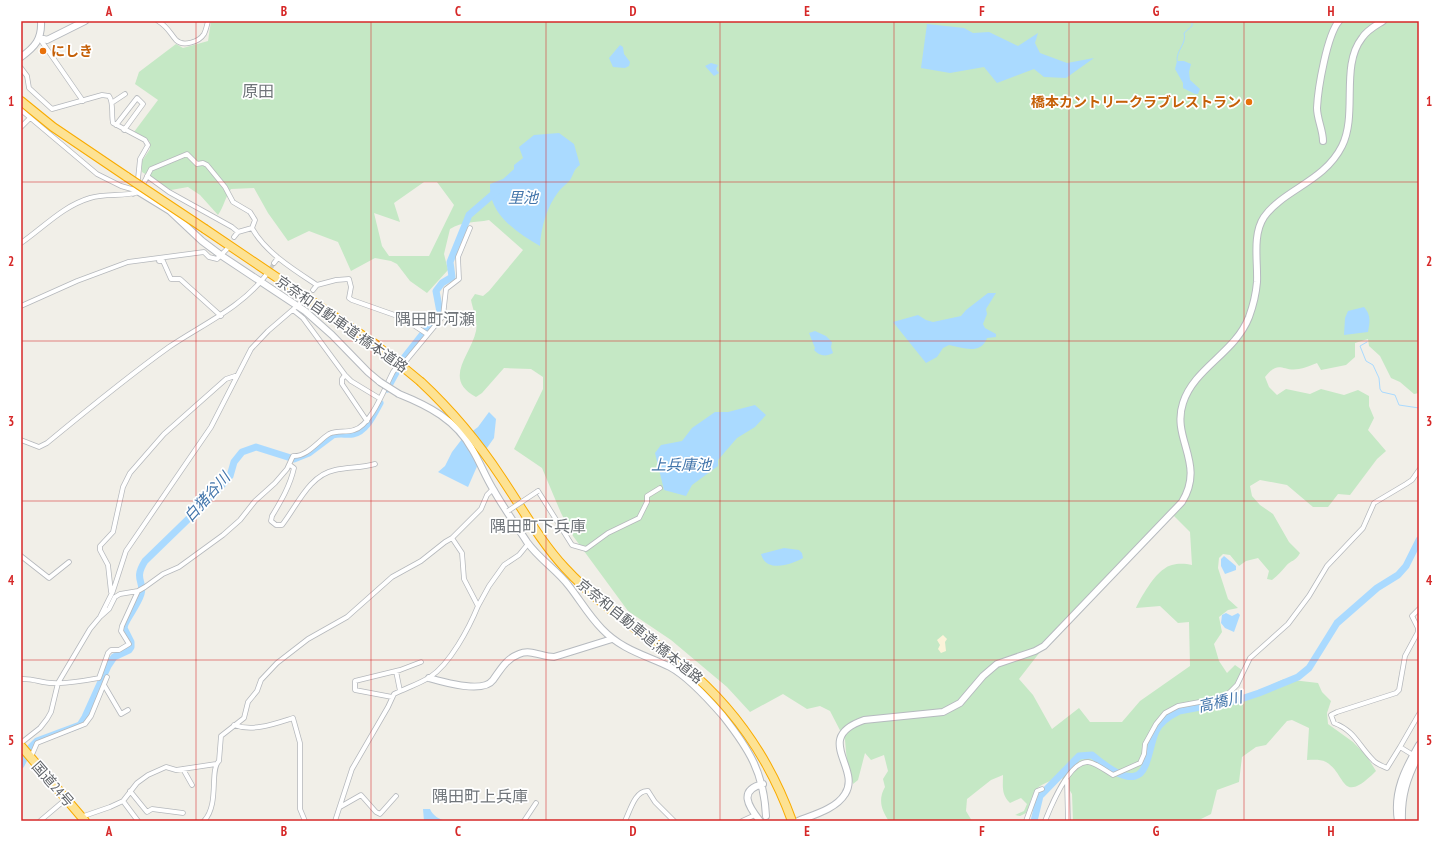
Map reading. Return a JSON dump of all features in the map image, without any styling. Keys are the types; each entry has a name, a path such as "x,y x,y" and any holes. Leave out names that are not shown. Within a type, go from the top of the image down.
{"highway":[{"name":"京奈和自動車道;橋本道路","path":"21,101 53,127 375,344 421,382 446,406 462,430 487,456 542,538 576,579 607,608 696,676 735,717 765,761 780,791 792,821"},
{"name":"国道24号","path":"22,746 83,819"}],"street":[{"path":"21,57 34,46 40,38 41,21"},
{"path":"40,38 47,40 85,21"},
{"path":"158,21 171,31 176,40 181,43 188,43 199,39 204,33 208,21"},
{"path":"1323,141 1317,108 1326,53 1332,31 1339,21"},
{"path":"798,821 818,813 842,798 849,786 840,741 846,730 854,723 864,720 943,712 960,703 983,676 997,664 1035,651 1044,646 1182,502 1191,480 1190,462 1180,420 1181,410 1187,393 1196,379 1233,344 1248,320 1256,294 1258,236 1263,218 1275,205 1327,167 1340,149 1349,125 1352,68 1357,46 1366,32 1383,21"},
{"path":"40,38 83,101"},
{"path":"21,68 27,76 30,88 52,109 106,94 109,96 113,102 111,112 113,123 145,140 148,145 140,159 135,192"},
{"path":"113,102 125,94"},
{"path":"116,125 137,98 143,104 124,130"},
{"path":"21,110 97,174 159,203 181,220 202,241 261,282 332,335 368,372 380,382 399,394 431,408 462,430 493,489 528,544 568,585 594,621 612,639 632,652 670,667 705,697 722,715 750,755 760,773 763,784 766,816"},
{"path":"21,127 30,118"},
{"path":"21,243 72,205 91,198 109,194 135,192 151,169 187,154 195,163 203,163 207,165 224,187 233,202 253,215 255,220 252,228 255,234 278,258 317,285"},
{"path":"147,176 169,192 232,227 238,232"},
{"path":"159,203 169,192"},
{"path":"234,237 238,232 252,228"},
{"path":"22,746 47,719 51,712 58,683 90,629 109,609 115,597 120,594 141,589 163,574 179,567 223,535 240,520 255,501 275,483 293,456 304,454 330,434 339,431 354,430 367,421 397,368 405,363 443,316 446,289 460,279 458,257 470,228"},
{"path":"21,306 77,281 128,262 156,260 204,252 209,257 217,259 222,256 228,248"},
{"path":"274,263 278,258"},
{"path":"156,260 163,262 170,279 180,279 221,316"},
{"path":"21,440 39,447 47,443 128,376 171,346 236,306 261,282 266,275"},
{"path":"313,290 317,285 336,280 349,279 351,287 349,298 403,318 427,334"},
{"path":"100,617 112,594 126,552 211,427 235,376 251,349 268,331 304,300"},
{"path":"295,308 345,375 351,381 379,398"},
{"path":"345,375 342,379 342,384 367,421"},
{"path":"112,594 108,565 100,550 100,546 109,538 115,525 126,478 164,434 226,379 235,376"},
{"path":"291,461 294,468 293,474 285,493 272,516 271,521 276,525 282,525 310,486 321,476 335,470 376,464"},
{"path":"1045,821 1059,790 1075,768 1087,762 1093,763 1113,775 1140,763 1144,754 1145,744 1156,724 1165,712 1178,706 1221,698 1234,688 1250,658 1288,624 1309,596 1327,566 1363,528 1374,503 1412,480 1419,470"},
{"path":"508,511 538,491 572,545 586,549 608,533 639,518 647,502 647,496 660,488"},
{"path":"204,821 210,814 213,799 216,764 219,761 221,736 244,718 248,702 257,691 261,680 277,663 308,639 347,617 392,578 421,561 452,538 481,509 487,495 493,489"},
{"path":"452,538 462,553 464,580 478,606"},
{"path":"335,821 352,769 394,694 429,678 447,661 474,617 489,586 504,565 518,555 528,544"},
{"path":"21,556 48,578 69,562"},
{"path":"102,677 108,653 111,650 119,650 129,644 121,630 141,589"},
{"path":"1419,609 1412,616 1418,628 1418,632 1405,656 1399,690 1396,694 1331,715 1334,723 1345,727 1355,736 1373,761 1387,768 1419,714"},
{"path":"429,678 446,683 483,686 492,682 503,664 519,653 533,652 546,657 554,657 612,639"},
{"path":"392,697 355,690 355,681 396,671 421,662"},
{"path":"396,671 400,691"},
{"path":"21,679 32,678 47,682 73,683 107,677 91,716 85,724 37,743 31,758"},
{"path":"104,684 121,714 128,710"},
{"path":"234,725 244,729 293,718 300,743 300,809 305,821"},
{"path":"1402,821 1404,790 1417,757 1419,745"},
{"path":"1400,748 1417,757"},
{"path":"1398,821 1398,788 1417,757"},
{"path":"83,819 123,801 137,783 148,775 166,767 176,770 216,764"},
{"path":"183,769 192,785"},
{"path":"1067,779 1068,821"},
{"path":"760,821 748,802 748,791 752,787 763,784"},
{"path":"1027,818 1037,791 1042,789"},
{"path":"130,791 147,812 152,809 183,813"},
{"path":"625,821 638,794 643,791 648,791 655,802 674,821"},
{"path":"340,807 361,796 376,812 380,814 396,796"},
{"path":"40,821 66,799"},
{"path":"123,801 138,821"},
{"path":"524,821 536,803"},
{"path":"742,821 755,815"}],"green space":[{"path":"211,21 1419,21 1419,393 1414,394 1400,382 1391,378 1380,356 1369,346 1368,339 1355,343 1355,357 1346,365 1321,370 1317,363 1299,369 1277,367 1270,372 1265,377 1269,387 1277,395 1286,389 1310,394 1321,389 1344,395 1358,390 1369,396 1369,406 1374,418 1368,430 1386,451 1377,459 1350,495 1338,494 1328,507 1313,507 1287,485 1260,480 1250,486 1252,496 1260,505 1273,514 1289,542 1300,553 1272,580 1267,579 1269,571 1258,558 1246,561 1239,566 1230,555 1223,554 1219,558 1218,568 1228,599 1238,608 1228,610 1219,617 1222,632 1214,644 1219,661 1227,673 1235,665 1242,670 1235,683 1234,698 1258,691 1284,679 1318,683 1322,692 1331,701 1327,713 1328,724 1353,742 1366,755 1376,771 1356,786 1350,787 1345,784 1333,767 1326,762 1319,760 1307,760 1309,728 1292,720 1287,721 1266,745 1256,747 1242,757 1239,782 1217,790 1211,814 1197,821 1073,821 1072,794 1062,778 1049,781 1041,785 1035,791 1026,813 1020,816 1015,815 1024,811 1027,804 1021,798 1010,803 1007,800 1003,790 1003,775 991,780 967,799 966,811 972,821 889,821 882,809 881,804 885,787 883,779 888,771 884,755 871,760 865,753 858,780 853,784 847,762 845,740 830,711 820,706 807,709 783,694 750,712 727,687 671,640 628,611 573,536 561,513 542,468 514,449 543,389 543,377 531,369 504,368 482,393 476,397 466,390 461,382 460,375 461,366 476,331 476,319 471,300 475,294 483,296 489,291 523,250 489,220 464,223 450,229 444,254 448,270 427,293 410,281 397,264 391,261 375,258 351,271 338,242 309,231 288,241 268,213 254,188 231,189 218,215 200,195 188,187 171,190 142,172 142,161 150,149 150,142 146,138 134,132 158,100 135,84 139,72 176,44 183,48 208,41","holes":["424,182 437,182 454,205 429,256 389,256 382,246 374,213 400,222 394,203","1173,515 1190,532 1192,565 1174,565 1167,567 1160,572 1148,587 1136,608 1160,606 1178,623 1189,622 1190,666 1140,701 1122,722 1090,722 1079,708 1052,729 1033,695 1019,679 1040,652"]}],"sand":[{"path":"943,635 947,639 945,642 946,651 941,653 938,649 940,645 937,640"}],"water":[{"path":"927,24 964,28 973,33 989,32 1018,46 1038,33 1035,43 1040,53 1067,63 1094,58 1066,78 1044,77 1034,69 997,83 984,67 950,73 921,68"},
{"path":"620,45 623,47 624,54 630,62 629,66 625,68 613,67 609,58"},
{"path":"1177,61 1184,61 1191,64 1189,72 1190,80 1200,89 1198,94 1183,88 1183,83 1175,69"},
{"path":"711,63 718,65 716,69 719,73 714,76 705,66"},
{"name":"里池","path":"559,133 574,144 580,165 551,203 543,224 540,246 519,233 500,215 491,198 490,184 503,179 514,169 514,165 523,158 519,147 534,135"},
{"path":"988,293 996,293 986,309 987,314 983,324 985,328 996,334 996,337 987,338 980,347 966,349 949,345 943,348 937,357 926,363 893,322 918,315 933,322 961,316 966,310"},
{"path":"1364,307 1369,318 1368,332 1344,335 1345,318 1348,311"},
{"path":"815,331 826,336 832,342 831,347 833,353 823,355 818,354 814,350 815,348 809,333"},
{"name":"上兵庫池","path":"755,405 766,415 755,427 737,438 718,460 718,466 692,485 686,496 664,490 655,453 661,445 682,441 692,428 715,412 728,412"},
{"path":"489,412 496,419 494,438 482,455 468,487 438,472 445,466 452,452 462,439 478,427"},
{"path":"784,548 799,550 802,553 803,558 786,565 779,566 768,564 761,554"},
{"path":"1224,556 1236,566 1236,570 1225,574 1221,566 1221,559"},
{"path":"1226,613 1232,616 1238,613 1240,615 1234,632 1225,628 1221,623 1222,615"},
{"path":"423,809 430,809 436,817 446,821 424,821"}],"waterway":[{"path":"1177,61 1177,57 1185,37 1184,33 1192,26 1192,23"},
{"name":"白猪谷川","path":"387,389 404,358 440,312 436,291 442,283 452,277 450,262 469,215 498,190"},
{"path":"1367,342 1360,346 1366,361 1373,365 1379,378 1380,389 1382,392 1395,395 1399,405 1419,408"},
{"name":"白猪谷川","path":"21,765 29,749 37,741 80,725 108,666 114,657 129,650 131,647 131,642 124,628 141,594 142,586 140,572 145,561 214,494 230,476 234,462 242,452 256,447 294,459 309,453 333,435 358,433 369,422 380,403"},
{"name":"高橋川","path":"1034,821 1040,796 1079,756 1092,755 1119,774 1134,776 1140,773 1145,766 1154,735 1158,728 1163,722 1179,711 1238,700 1298,677 1309,668 1337,623 1377,588 1398,575 1406,566 1419,540"},
{"name":"高橋川","path":"1032,811 1036,799 1043,792"}],"tunnel":[{"path":"268,273 274,263"}],"place":[{"name":"にしき","path":"43,51"},
{"name":"橋本カントリークラブレストラン","path":"1249,102"}],"district":[{"name":"原田","path":"258,91"},
{"name":"隅田町河瀬","path":"435,319"},
{"name":"隅田町下兵庫","path":"538,526"},
{"name":"隅田町上兵庫","path":"480,796"}]}
